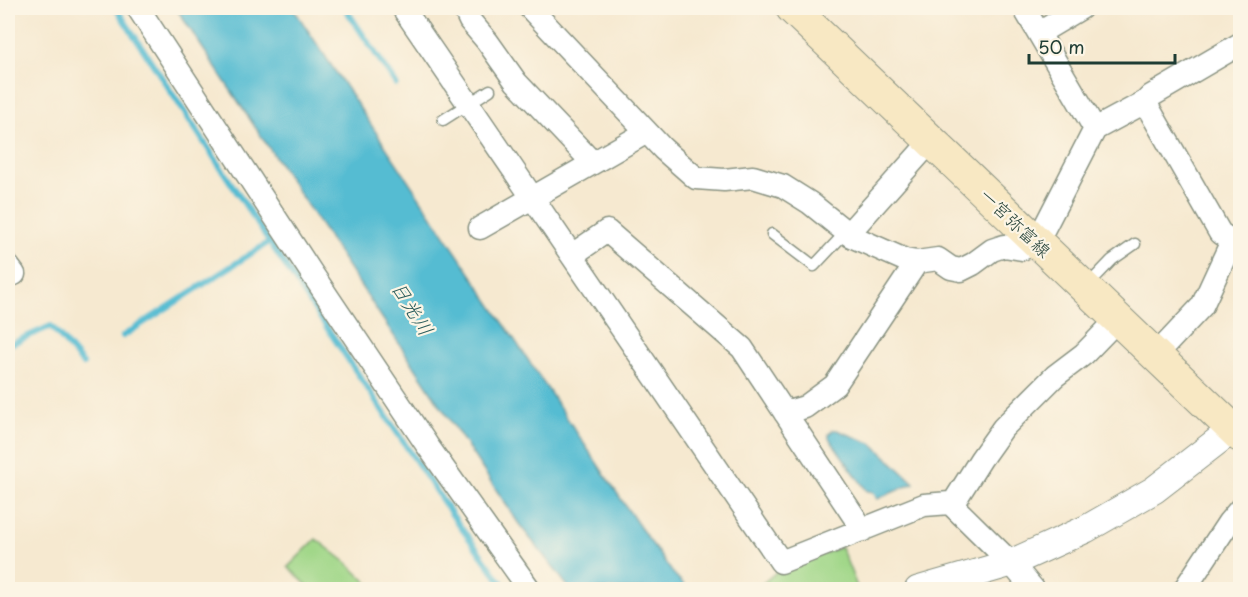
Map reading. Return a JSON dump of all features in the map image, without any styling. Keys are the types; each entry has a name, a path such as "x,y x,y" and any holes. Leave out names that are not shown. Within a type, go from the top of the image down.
{"main road":[{"name":"一宮弥富線","path":"792,8 1156,355 1238,430"}],"street":[{"path":"138,8 427,445 530,590"},
{"path":"403,8 781,562 924,505 950,503 1011,563 1034,590"},
{"path":"464,8 470,21 516,82 593,163"},
{"path":"530,8 663,149 696,178 724,180 753,177 783,186 810,203 847,233 905,260 917,262 938,259 961,270 992,250 1004,246 1022,249 1037,242 1095,129 1145,102 1151,96 1240,44"},
{"path":"1024,8 1095,129"},
{"path":"1039,33 1082,8"},
{"path":"1145,102 1220,233 1236,244 1202,306 1156,355"},
{"path":"480,228 647,132"},
{"path":"847,233 931,141"},
{"path":"572,255 607,231 742,348 863,530"},
{"path":"785,413 805,407 835,385 917,262"},
{"path":"8,266 14,274 8,276"},
{"path":"952,505 1003,428 1055,376 1084,354 1118,319"},
{"path":"918,590 1011,563 1086,529 1154,490 1238,430"},
{"path":"1184,590 1240,509"}],"lane":[{"path":"443,120 490,90"},
{"path":"772,234 814,266 847,233"},
{"path":"1086,288 1112,260 1135,244"}],"green space":[{"path":"316,539 347,563 374,589 311,589 288,567"},
{"path":"841,547 858,589 755,590 775,573"}],"water":[{"name":"日光川","path":"176,8 293,8 637,523 672,572 688,589 570,589 519,524"},
{"path":"833,430 873,444 914,483 877,499 873,492 867,491 829,438"}],"waterway":[{"path":"116,8 457,522 507,590"},
{"path":"345,8 396,84"},
{"path":"123,336 266,244"},
{"path":"8,345 51,326 83,364"}]}
